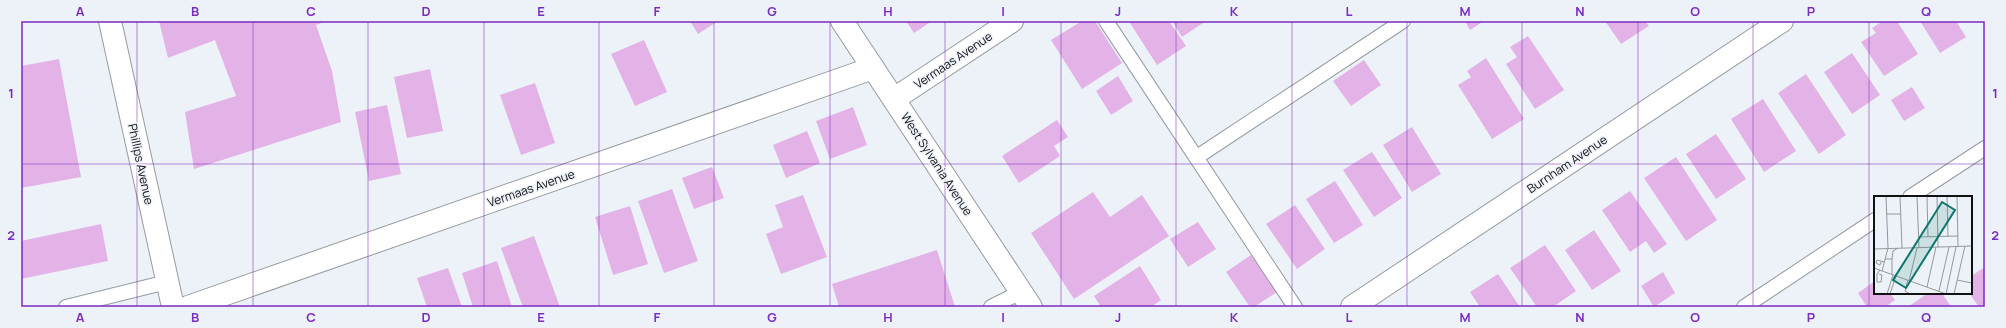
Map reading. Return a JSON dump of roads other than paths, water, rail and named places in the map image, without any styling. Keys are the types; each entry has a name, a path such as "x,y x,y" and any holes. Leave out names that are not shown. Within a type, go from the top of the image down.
{"street":[{"name":"Phillips Avenue","path":"110,21 173,307"},
{"name":"West Sylvania Avenue","path":"842,21 1026,299"},
{"name":"Vermaas Avenue","path":"894,99 1012,21"},
{"name":"Burnham Avenue","path":"1352,307 1782,21"},
{"name":"Vermaas Avenue","path":"188,307 873,68"}],"lane":[{"path":"1106,21 1295,307"},
{"path":"1197,157 1403,21"},
{"path":"1912,196 1985,148"},
{"path":"1744,307 1874,221"},
{"path":"66,307 167,282"},
{"path":"991,307 1026,299"}]}
